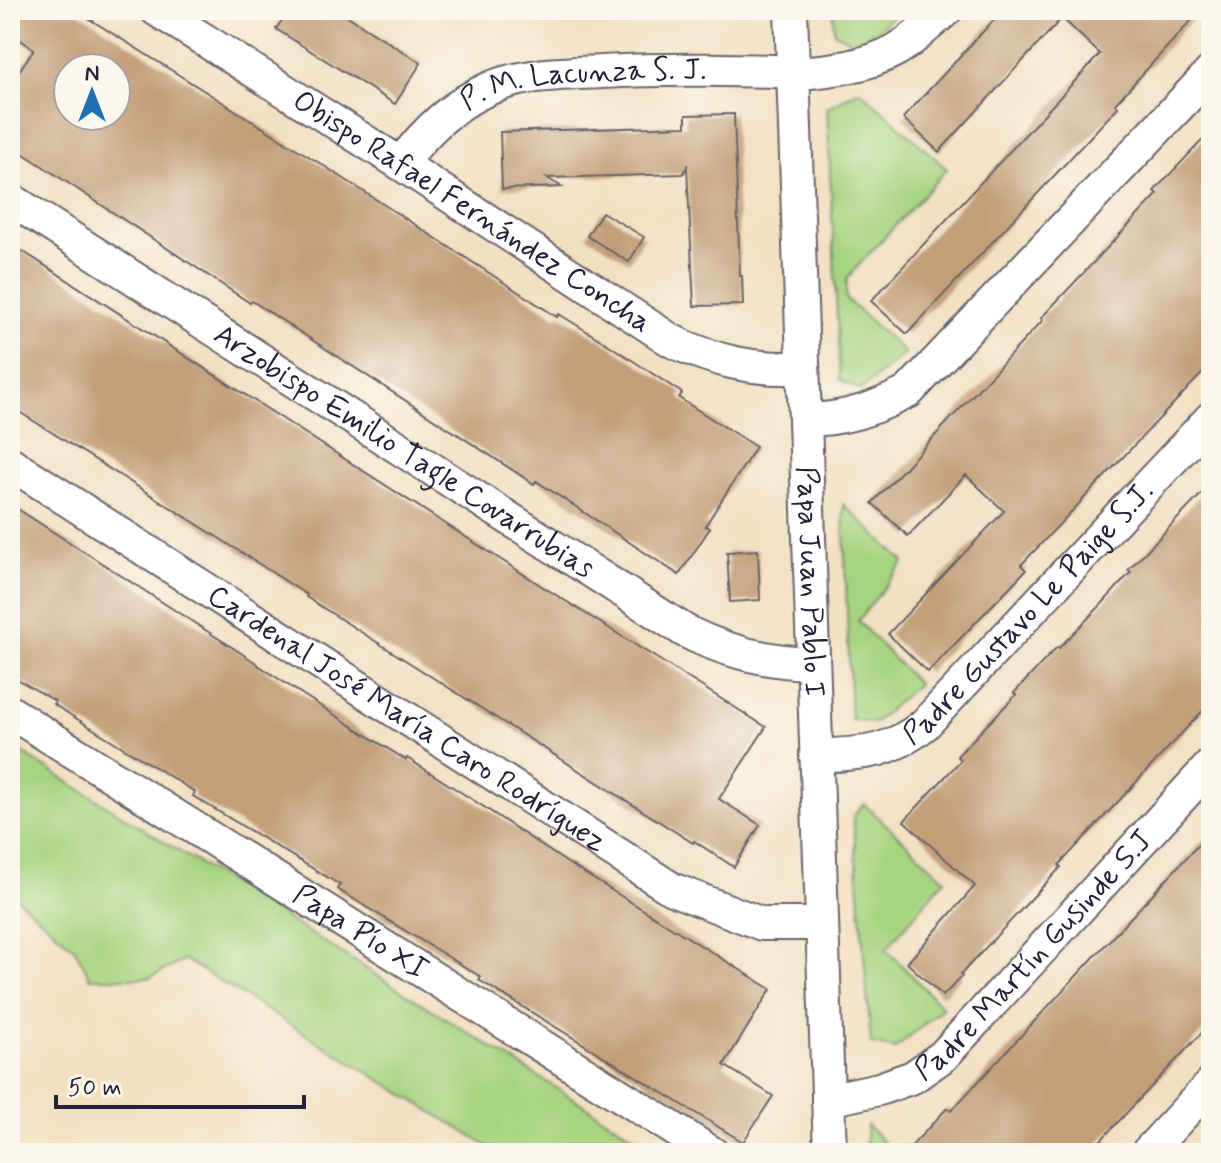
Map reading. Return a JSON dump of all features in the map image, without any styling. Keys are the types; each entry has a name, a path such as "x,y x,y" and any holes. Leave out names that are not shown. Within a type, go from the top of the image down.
{"street":[{"name":"Obispo Rafael Fernández Concha","path":"157,10 672,341 723,362 762,368 803,368"},
{"name":"Papa Juan Pablo I","path":"791,10 830,1153"},
{"name":"P. M. Lacunza S. J.","path":"401,164 419,140 440,120 488,89 514,81 541,75 657,69 828,71 880,57 905,44 946,10"},
{"path":"805,420 864,412 908,392 1211,72"},
{"name":"Arzobispo Emilio Tagle Covarrubias","path":"10,199 685,631 706,642 752,657 787,663 813,663"},
{"name":"Padre Gustavo Le Paige S.J.","path":"816,756 869,753 900,742 924,725 1211,418"},
{"name":"Cardenal José María Caro Rodríguez","path":"10,463 672,889 762,924 821,924"},
{"name":"Papa Pío XI","path":"10,712 712,1153"},
{"name":"Padre Martín Gusinde S.J","path":"828,1100 879,1089 913,1077 943,1056 1211,765"},
{"path":"1147,1153 1211,1084"}],"green space":[{"path":"833,10 899,10 878,31 853,42 834,33"},
{"path":"860,90 947,169 847,278 846,299 905,353 860,390 840,380 827,107"},
{"path":"843,504 904,562 858,621 918,684 874,723 851,719"},
{"path":"10,745 660,1153 499,1153 185,960 149,978 90,978 75,949 10,892"},
{"path":"864,804 945,879 886,949 943,1008 895,1049 871,1044 853,816"},
{"path":"867,1125 894,1153 865,1153"}],"building":[{"path":"10,10 75,10 557,317 559,314 612,347 682,393 679,398 756,447 705,526 710,528 679,575 536,481 534,484 252,301 250,303 15,148 10,141 10,84 34,49 10,33"},
{"path":"289,10 338,10 421,63 395,104 276,29"},
{"path":"1003,10 1201,10 1115,104 1118,107 907,334 871,301 1100,54 1062,18 939,152 903,118"},
{"path":"734,114 743,305 694,306 687,167 683,174 547,178 562,187 502,189 500,132 686,126 686,115"},
{"path":"1211,131 1211,364 1021,565 1026,570 928,672 888,634 1004,511 966,475 908,536 872,503 1158,194 1154,191"},
{"path":"602,212 644,237 629,262 587,236"},
{"path":"10,243 766,727 719,799 760,825 734,867 10,406"},
{"path":"1211,484 1211,702 1059,865 1061,867 943,996 907,963 975,886 904,821 961,760 957,756 1016,695 1014,693 1101,605 1131,572 1128,570"},
{"path":"10,504 297,691 771,989 724,1065 773,1096 743,1142 479,980 481,977 337,889 340,885 193,796 195,792 15,678 18,674 10,669"},
{"path":"758,550 760,600 730,602 727,552"},
{"path":"1211,831 1211,1023 1089,1153 905,1153 947,1108 951,1111"}]}
